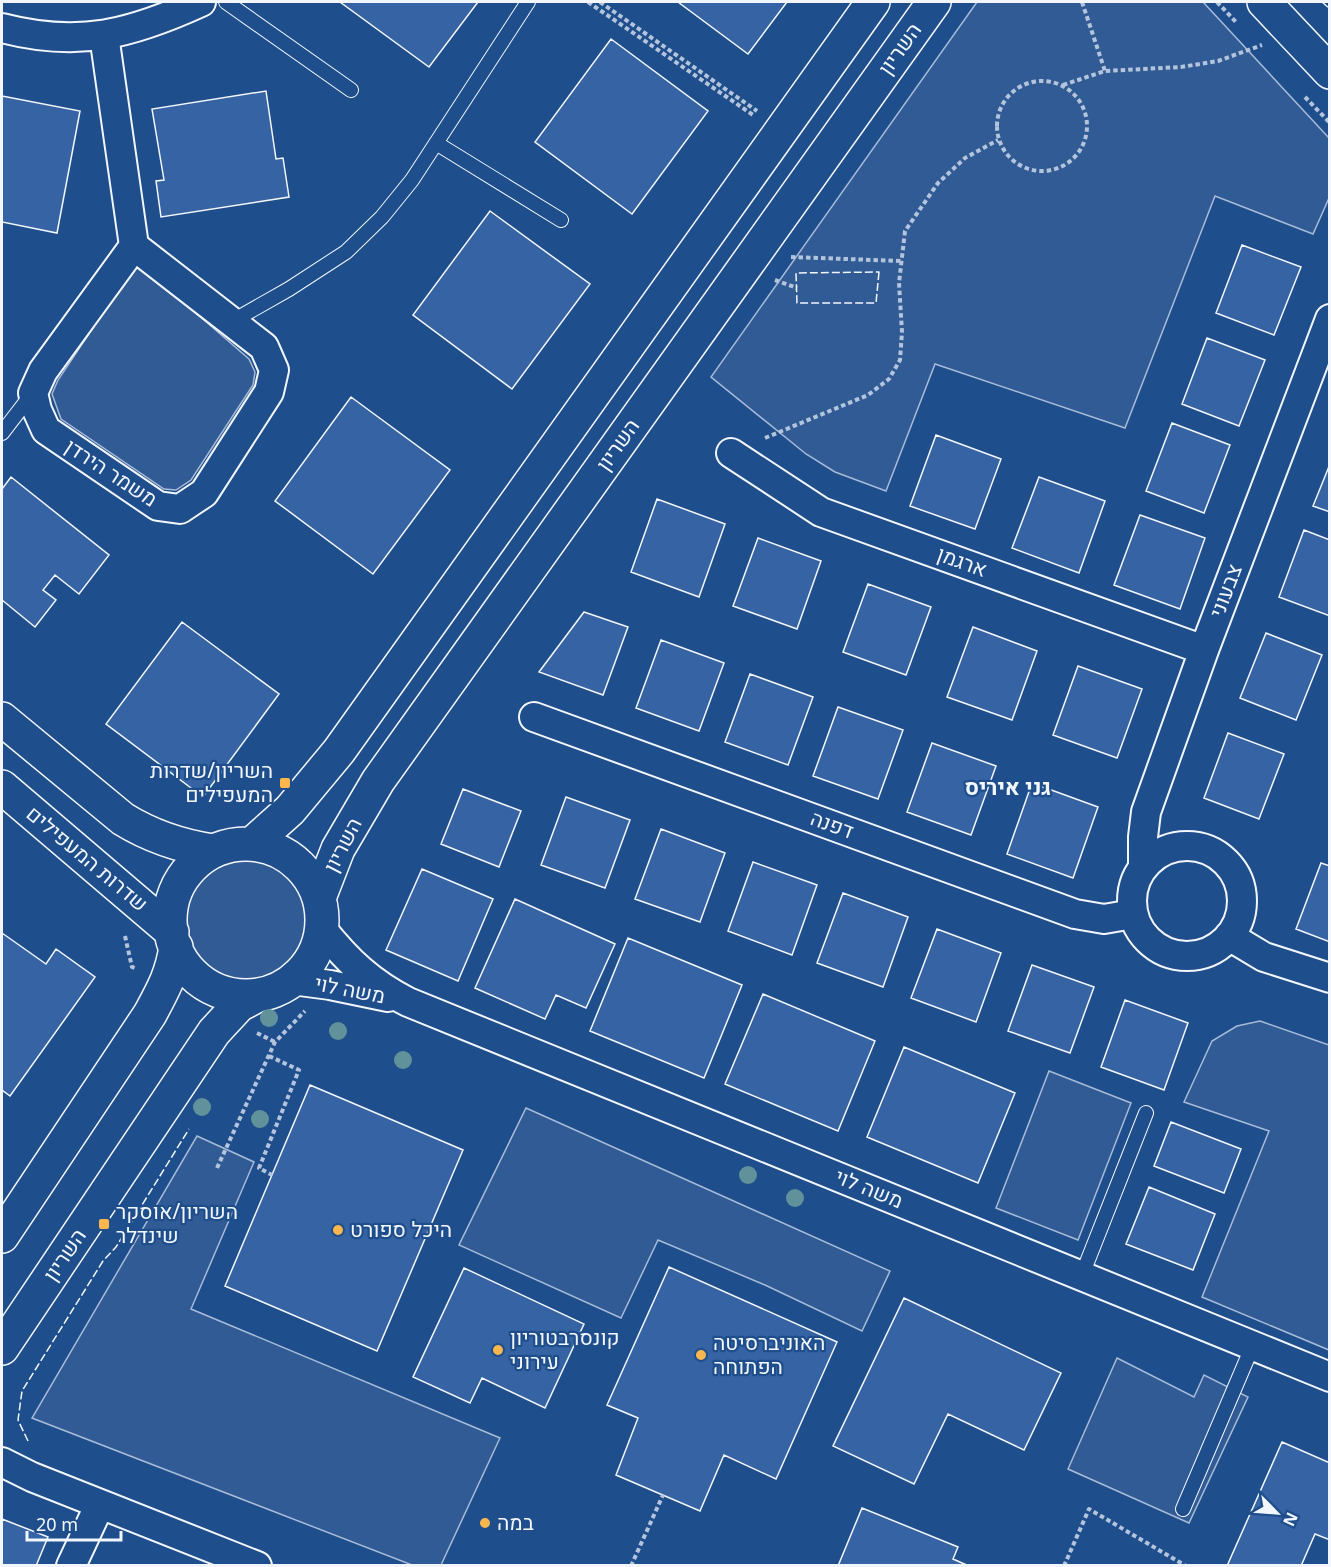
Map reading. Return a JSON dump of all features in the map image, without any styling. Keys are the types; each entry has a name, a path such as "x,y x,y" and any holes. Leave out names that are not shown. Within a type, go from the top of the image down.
{"street":[{"path":"2,28 30,35 70,38 104,35 138,28 201,2"},
{"path":"252,844 290,810 339,751 873,2"},
{"name":"השריון","path":"320,913 338,849 378,782 934,2"},
{"path":"1274,13 1329,72"},
{"path":"33,393 43,371 134,246 104,35"},
{"name":"משמר הירדן","path":"33,393 37,410 46,430 158,506 180,509 204,493 269,392 274,370 264,347 134,246"},
{"name":"צבעוני","path":"1143,867 1146,812 1204,650 1329,319"},
{"name":"ארגמן","path":"731,453 821,512 1204,650"},
{"name":"דפנה","path":"534,717 1075,914 1104,919 1133,914"},
{"path":"2,719 123,819 163,840 213,851"},
{"name":"שדרות המעפילים","path":"2,787 174,940"},
{"path":"2,1236 150,1014 168,982 173,969 174,940 171,911 176,891 187,873 213,851 238,844 252,844 277,850 294,861 308,875 320,913 318,946 310,962 292,980 281,987 258,995 224,993 204,983 187,967 174,940"},
{"path":"1194,846 1212,851 1221,857 1234,872 1241,890 1239,920 1229,936 1214,949 1201,955 1182,956 1154,946 1141,932 1133,914 1132,895 1137,877 1143,867 1157,854 1174,847 1194,846"},
{"name":"משה לוי","path":"320,913 345,957 383,989 408,1002 1329,1377"},
{"path":"1229,936 1264,957 1329,978"},
{"name":"משה לוי","path":"292,980 330,985 408,1002"},
{"name":"השריון","path":"2,1348 214,1032 239,1005 258,995"},
{"path":"2,1462 32,1477 257,1566"},
{"path":"71,1566 100,1504"}],"lane":[{"path":"226,2 351,90"},
{"path":"231,322 289,289 346,252 382,217 412,180 528,2"},
{"path":"436,143 561,220"},
{"path":"2,433 33,393"},
{"path":"1082,1275 1146,1113"},
{"path":"1183,1509 1253,1345"}],"path":[{"path":"588,2 781,131"},
{"path":"600,2 781,131"},
{"path":"1082,2 1105,71"},
{"path":"1063,85 1105,71 1181,67 1218,61 1260,47 1274,13"},
{"path":"1037,80 1053,81 1063,85 1075,95 1086,116 1087,127 1084,143 1077,154 1065,165 1050,170 1034,171 1018,164 1006,154 998,140 996,124 1002,104 1011,92 1037,80"},
{"path":"731,453 868,395 889,379 900,360 902,332 899,284 905,231 938,183 965,158 998,140"},
{"path":"753,256 902,261"},
{"path":"217,1168 275,1042 330,985"},
{"path":"268,1056 299,1070 259,1168 272,1175"},
{"path":"631,1566 663,1496"},
{"path":"1064,1566 1089,1509 1186,1566"}],"shaded area":[{"path":"977,2 1203,2 1329,138 1329,198 1313,234 1215,196 1125,428 935,364 886,491 835,472 806,454 711,377"},
{"path":"137,262 249,359 255,372 253,385 191,480 176,490 164,489 61,419 52,394 58,380"},
{"path":"246,859 269,863 289,877 303,897 307,920 303,943 289,963 269,977 246,981 223,977 203,963 189,943 185,920 189,897 203,877 223,863"},
{"path":"1260,1021 1329,1045 1329,1350 1202,1297 1269,1131 1184,1102 1212,1041 1237,1026"},
{"path":"1049,1071 1131,1103 1078,1240 996,1208"},
{"path":"526,1108 890,1271 862,1331 765,1285 658,1240 621,1318 459,1245"},
{"path":"197,1136 254,1162 191,1309 500,1438 441,1565 412,1565 32,1418"},
{"path":"1117,1358 1194,1397 1204,1375 1248,1397 1189,1523 1068,1469"}],"building":[{"path":"340,2 478,2 429,67"},
{"path":"678,2 787,2 748,54"},
{"path":"611,39 708,111 632,214 535,142"},
{"path":"266,91 276,159 283,158 289,197 161,217 156,181 164,180 152,109"},
{"path":"2,96 80,111 57,233 2,222"},
{"path":"490,211 590,284 512,389 413,315"},
{"path":"1242,245 1301,267 1274,335 1216,313"},
{"path":"1207,338 1265,360 1239,426 1182,404"},
{"path":"351,397 450,470 373,574 275,501"},
{"path":"1172,423 1230,445 1204,513 1146,491"},
{"path":"936,435 1001,459 975,529 910,506"},
{"path":"1330,464 1330,512 1313,506"},
{"path":"11,477 109,555 79,594 55,575 43,590 56,600 35,627 2,600 2,489"},
{"path":"1039,477 1105,501 1079,573 1012,548"},
{"path":"657,499 725,524 699,597 631,572"},
{"path":"1140,515 1205,538 1180,609 1114,585"},
{"path":"1304,530 1330,540 1330,616 1279,597"},
{"path":"758,538 821,561 797,629 733,606"},
{"path":"868,584 931,607 906,675 843,652"},
{"path":"584,612 628,627 603,695 539,672"},
{"path":"182,622 279,694 203,797 106,724"},
{"path":"973,627 1037,651 1012,720 947,697"},
{"path":"1266,633 1322,655 1296,720 1240,698"},
{"path":"661,640 724,663 699,731 636,708"},
{"path":"1078,666 1142,689 1117,758 1053,735"},
{"path":"750,674 813,697 788,765 725,742"},
{"path":"838,707 903,730 878,799 813,776"},
{"path":"1228,733 1284,754 1259,819 1204,798"},
{"path":"932,743 996,766 971,835 907,812"},
{"path":"1032,783 1098,807 1073,878 1007,854"},
{"path":"463,789 521,811 499,867 441,844"},
{"path":"566,797 630,820 605,888 541,865"},
{"path":"661,829 725,853 700,922 635,899"},
{"path":"753,862 817,885 792,955 728,931"},
{"path":"1321,863 1330,866 1330,942 1296,929"},
{"path":"422,869 493,899 458,981 386,950"},
{"path":"843,893 908,917 883,987 817,963"},
{"path":"515,899 615,944 586,1008 556,995 545,1019 475,988"},
{"path":"937,929 1001,953 976,1022 911,998"},
{"path":"2,933 46,964 56,949 95,977 10,1096 2,1090"},
{"path":"628,938 742,985 704,1078 590,1031"},
{"path":"1032,965 1094,987 1070,1053 1008,1031"},
{"path":"763,994 875,1041 838,1131 725,1084"},
{"path":"1125,1000 1188,1023 1164,1090 1101,1067"},
{"path":"904,1047 1015,1093 978,1183 867,1137"},
{"name":"היכל ספורט","path":"310,1085 463,1150 377,1351 225,1286"},
{"path":"1171,1122 1241,1149 1224,1193 1154,1166"},
{"path":"1149,1187 1215,1214 1193,1270 1126,1244"},
{"path":"669,1267 837,1342 776,1479 724,1455 700,1511 616,1475 638,1418 607,1405"},
{"name":"קונסרבטוריון עירוני","path":"464,1268 584,1324 545,1408 482,1378 470,1403 413,1377"},
{"path":"904,1298 1061,1373 1024,1450 948,1414 914,1484 833,1446"},
{"path":"1282,1442 1330,1463 1330,1540 1315,1534 1301,1566 1227,1566"},
{"path":"862,1508 958,1547 953,1559 969,1566 838,1566"},
{"path":"2,1519 48,1537 36,1566 2,1566"}],"fence":[{"path":"1322,2 1330,9"},
{"path":"879,272 876,303 797,303 796,273 879,272"},
{"path":"28,1441 18,1420 22,1391 103,1261 116,1247 189,1129"}],"place":[{"name":"השריון/שדרות המעפילים","path":"285,783"},
{"name":"השריון/אוסקר שינדלר","path":"104,1224"},
{"name":"היכל ספורט","path":"338,1230"},
{"name":"קונסרבטוריון עירוני","path":"498,1350"},
{"name":"האוניברסיטה הפתוחה","path":"701,1355"},
{"name":"במה","path":"485,1523"}],"district":[{"name":"גני איריס","path":"1008,787"}]}
